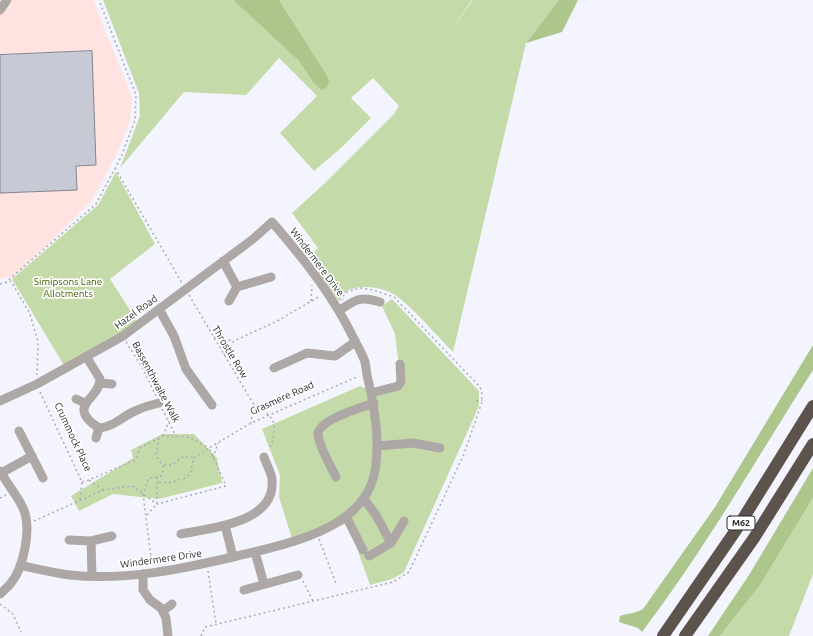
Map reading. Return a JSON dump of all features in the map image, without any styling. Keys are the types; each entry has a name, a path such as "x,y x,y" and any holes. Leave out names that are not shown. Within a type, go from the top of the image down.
{"highway":[{"name":"M62","path":"663,636 736,530 813,406"},
{"name":"M62","path":"685,636 754,538 813,444"}],"street":[{"path":"0,10 7,0"},
{"name":"Hazel Road","path":"1,398 37,384 123,336 272,222"},
{"name":"Windermere Drive","path":"20,565 70,575 120,576 153,573 207,564 255,552 317,532 346,516 364,499 372,483 377,466 374,403 366,373 365,362 355,342 342,309 272,222"},
{"path":"223,261 237,287"},
{"path":"229,301 237,287 271,277"},
{"path":"342,309 356,300 365,298 380,302"},
{"path":"159,309 174,336 186,369 212,405"},
{"path":"274,368 307,353 335,356 355,342"},
{"path":"86,356 100,379 100,383 85,403 84,410 88,418 99,428"},
{"path":"371,392 398,386 402,382 400,364"},
{"path":"100,383 112,384"},
{"path":"76,399 85,403"},
{"path":"99,428 115,424 125,416 137,410 159,403"},
{"path":"336,477 319,440 318,433 320,427 344,414 374,403"},
{"path":"96,438 99,428"},
{"path":"19,431 43,478"},
{"path":"377,446 413,443 440,448"},
{"path":"0,594 12,583 20,565 25,545 27,524 23,509 1,472 32,456"},
{"path":"181,534 247,518 260,510 268,500 272,489 272,479 264,457"},
{"path":"364,499 376,515 391,543"},
{"path":"346,516 366,553 391,543 404,521"},
{"path":"225,524 233,557"},
{"path":"69,540 91,541 112,536"},
{"path":"91,541 92,576"},
{"path":"255,552 264,584"},
{"path":"143,574 143,590 150,600 163,611 166,618 168,636"},
{"path":"244,590 298,575"},
{"path":"163,611 172,604"}],"path":[{"path":"5,283 96,204 115,168 135,120 136,95 99,0"},
{"name":"Throstle Row","path":"115,168 254,405"},
{"path":"311,301 313,272"},
{"path":"0,284 11,281 30,314 38,342 37,384"},
{"path":"201,636 204,627 393,582 408,572 464,454 482,400 480,387 394,297 373,290 360,288 347,292 342,297 342,309"},
{"path":"224,355 234,340 279,320 327,291"},
{"name":"Bassenthwaite Walk","path":"123,336 142,367 176,436"},
{"path":"214,337 234,340"},
{"name":"Grasmere Road","path":"194,458 251,423 366,373"},
{"name":"Crummock Place","path":"37,384 82,482 80,501"},
{"path":"476,401 482,400"},
{"path":"251,423 254,405 270,415 274,420 274,430 270,447 264,457"},
{"path":"162,436 169,421"},
{"path":"82,482 135,460 140,448 162,436 189,437 209,448 226,486 157,504 147,515"},
{"path":"158,438 160,442 156,455 164,465"},
{"path":"214,458 218,443"},
{"path":"159,482 168,483 186,478 190,474 194,458 184,456 172,465 164,465"},
{"path":"153,573 147,515 143,494 149,478 157,477 162,474 164,465"},
{"path":"157,477 159,482 157,504"},
{"path":"89,480 103,490"},
{"path":"27,524 103,490 132,486 157,504"},
{"path":"317,532 337,586"},
{"path":"207,564 216,624"},
{"path":"298,575 306,584 313,601"},
{"path":"0,604 12,614 21,632"}],"shaded area":[{"path":"0,0 93,0 132,97 130,121 115,157 91,202 12,279 11,276 0,279"}],"green space":[{"path":"103,0 233,0 299,61 313,82 325,72 279,0 472,0 449,33 473,0 559,0 526,43 453,352 412,310 392,293 377,288 361,287 346,292 341,296 341,301 338,300 308,258 318,248 292,213 324,184 394,114 399,106 373,78 351,98 371,118 341,148 314,171 280,133 317,96 279,58 246,95 184,92 120,168 140,116 139,93"},
{"path":"233,0 279,0 325,72 329,81 327,87 322,90 313,82 299,61"},
{"path":"559,0 578,0 562,32 526,43"},
{"name":"Simipsons Lane Allotments","path":"116,172 155,244 110,279 139,324 65,367 12,279 98,205"},
{"path":"392,299 479,391 479,406 404,572 392,579 370,585 348,523 294,545 279,497 280,475 262,429 360,386 378,393 397,386 399,367 395,334 382,306"},
{"path":"813,345 813,370 709,536 665,601 642,632 638,628 619,622 620,616 643,609 715,507"},
{"path":"162,434 194,434 217,458 222,483 159,499 113,494 79,511 71,496 133,458 131,450"},
{"path":"813,468 813,498 760,585 720,636 708,636 749,575"},
{"path":"813,498 813,574 789,636 720,636 760,585"}],"building":[{"path":"92,51 96,165 76,166 77,190 0,193 0,55"}]}
